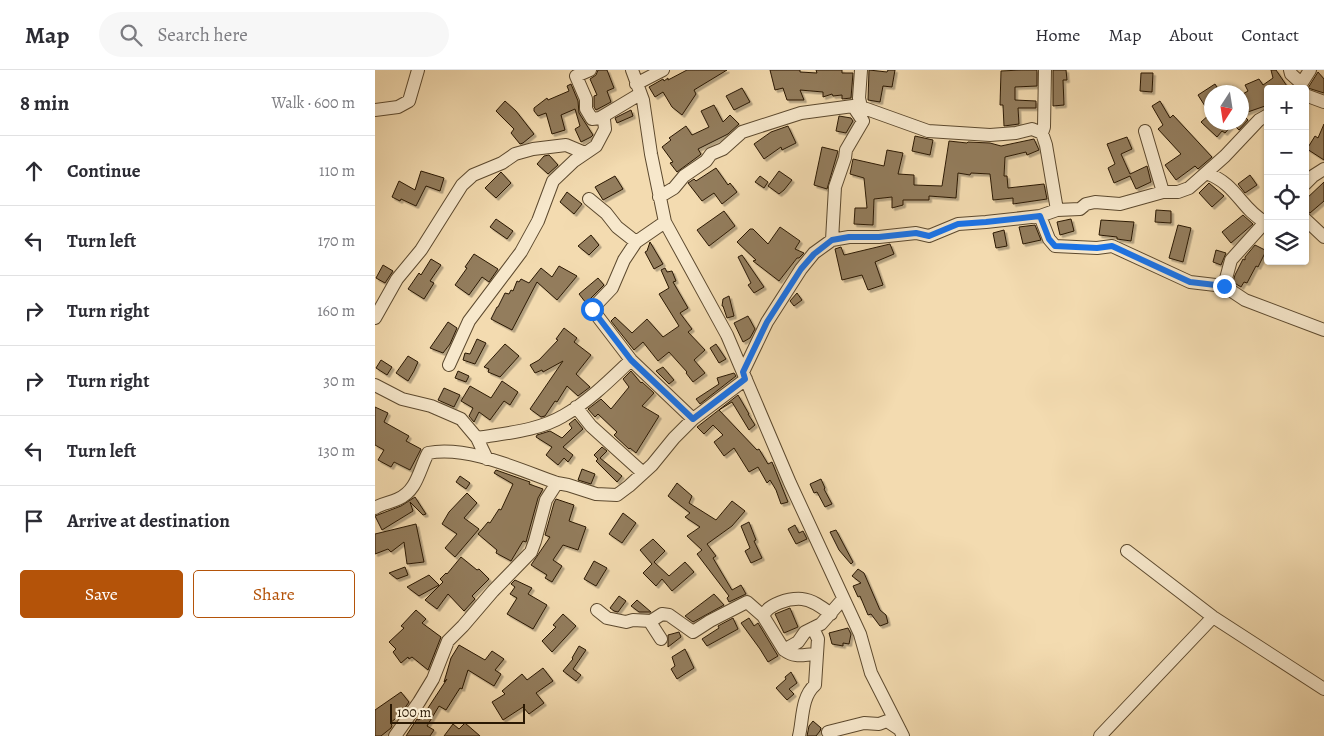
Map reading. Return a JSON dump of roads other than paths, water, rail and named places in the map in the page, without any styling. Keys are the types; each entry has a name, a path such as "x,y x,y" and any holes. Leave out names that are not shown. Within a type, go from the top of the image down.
{"street":[{"path":"375,110 398,107 409,101 418,70"},
{"path":"590,70 576,76 586,99 586,109 592,119 600,118 663,70"},
{"path":"633,70 665,222 727,335 790,483 860,634 871,673 902,733"},
{"path":"832,240 835,187 846,150 863,121 857,107 861,70"},
{"path":"1045,70 1044,127 1042,133 1046,145 1057,210"},
{"path":"1290,70 1298,85"},
{"path":"1303,85 1309,70"},
{"path":"1309,94 1324,102"},
{"path":"659,197 674,188 684,176 706,161 711,154 723,149 742,132 801,113 857,107 927,131 990,135 1016,133 1032,129 1042,133"},
{"path":"375,508 383,503 398,499 408,492 415,484 428,454 435,452 474,454 557,483 596,494 617,495 643,473 693,419 744,376 767,322 801,269 814,254 832,240 849,237 879,237 916,233 929,236 958,224 1040,216 1057,210 1080,209 1086,204 1095,202 1120,204 1163,192 1178,192 1189,188 1264,117"},
{"path":"449,365 469,321 521,252 539,221 553,181 574,161 596,146 605,129 604,120 600,118"},
{"path":"1145,130 1163,192"},
{"path":"375,318 397,280 421,250 462,185 473,175 502,163 515,154 533,149 566,145 585,153"},
{"path":"1206,172 1229,185 1254,216 1264,219"},
{"path":"1309,181 1322,173"},
{"path":"589,199 606,213 617,227 636,242"},
{"path":"1040,216 1049,239 1055,246 1097,248 1112,246 1190,282 1224,286 1245,300 1324,330"},
{"path":"1306,220 1324,237"},
{"path":"665,222 636,242 624,260 612,288 592,309 631,360 693,419"},
{"path":"1224,286 1231,260 1264,222"},
{"path":"477,438 530,429 562,417 599,390 631,360"},
{"path":"375,385 402,399 431,406 451,414 467,424 477,438 487,459"},
{"path":"576,407 591,426 643,473"},
{"path":"395,736 433,679 447,640 463,626 493,591 531,552 546,500 557,483"},
{"path":"1127,550 1213,617 1324,689"},
{"path":"763,616 766,610 772,606 803,599 819,605 831,614"},
{"path":"784,650 798,642 805,632 821,624 843,599"},
{"path":"597,610 607,618 627,622 633,620 651,621 662,614 669,615 693,632 747,602 763,616 784,650 803,657 817,654"},
{"path":"1100,736 1213,617"},
{"path":"651,621 651,626 661,639"},
{"path":"799,736 807,697 810,689 815,686 818,639 813,628"},
{"path":"828,732 865,723 879,724 887,722 902,733"}]}
